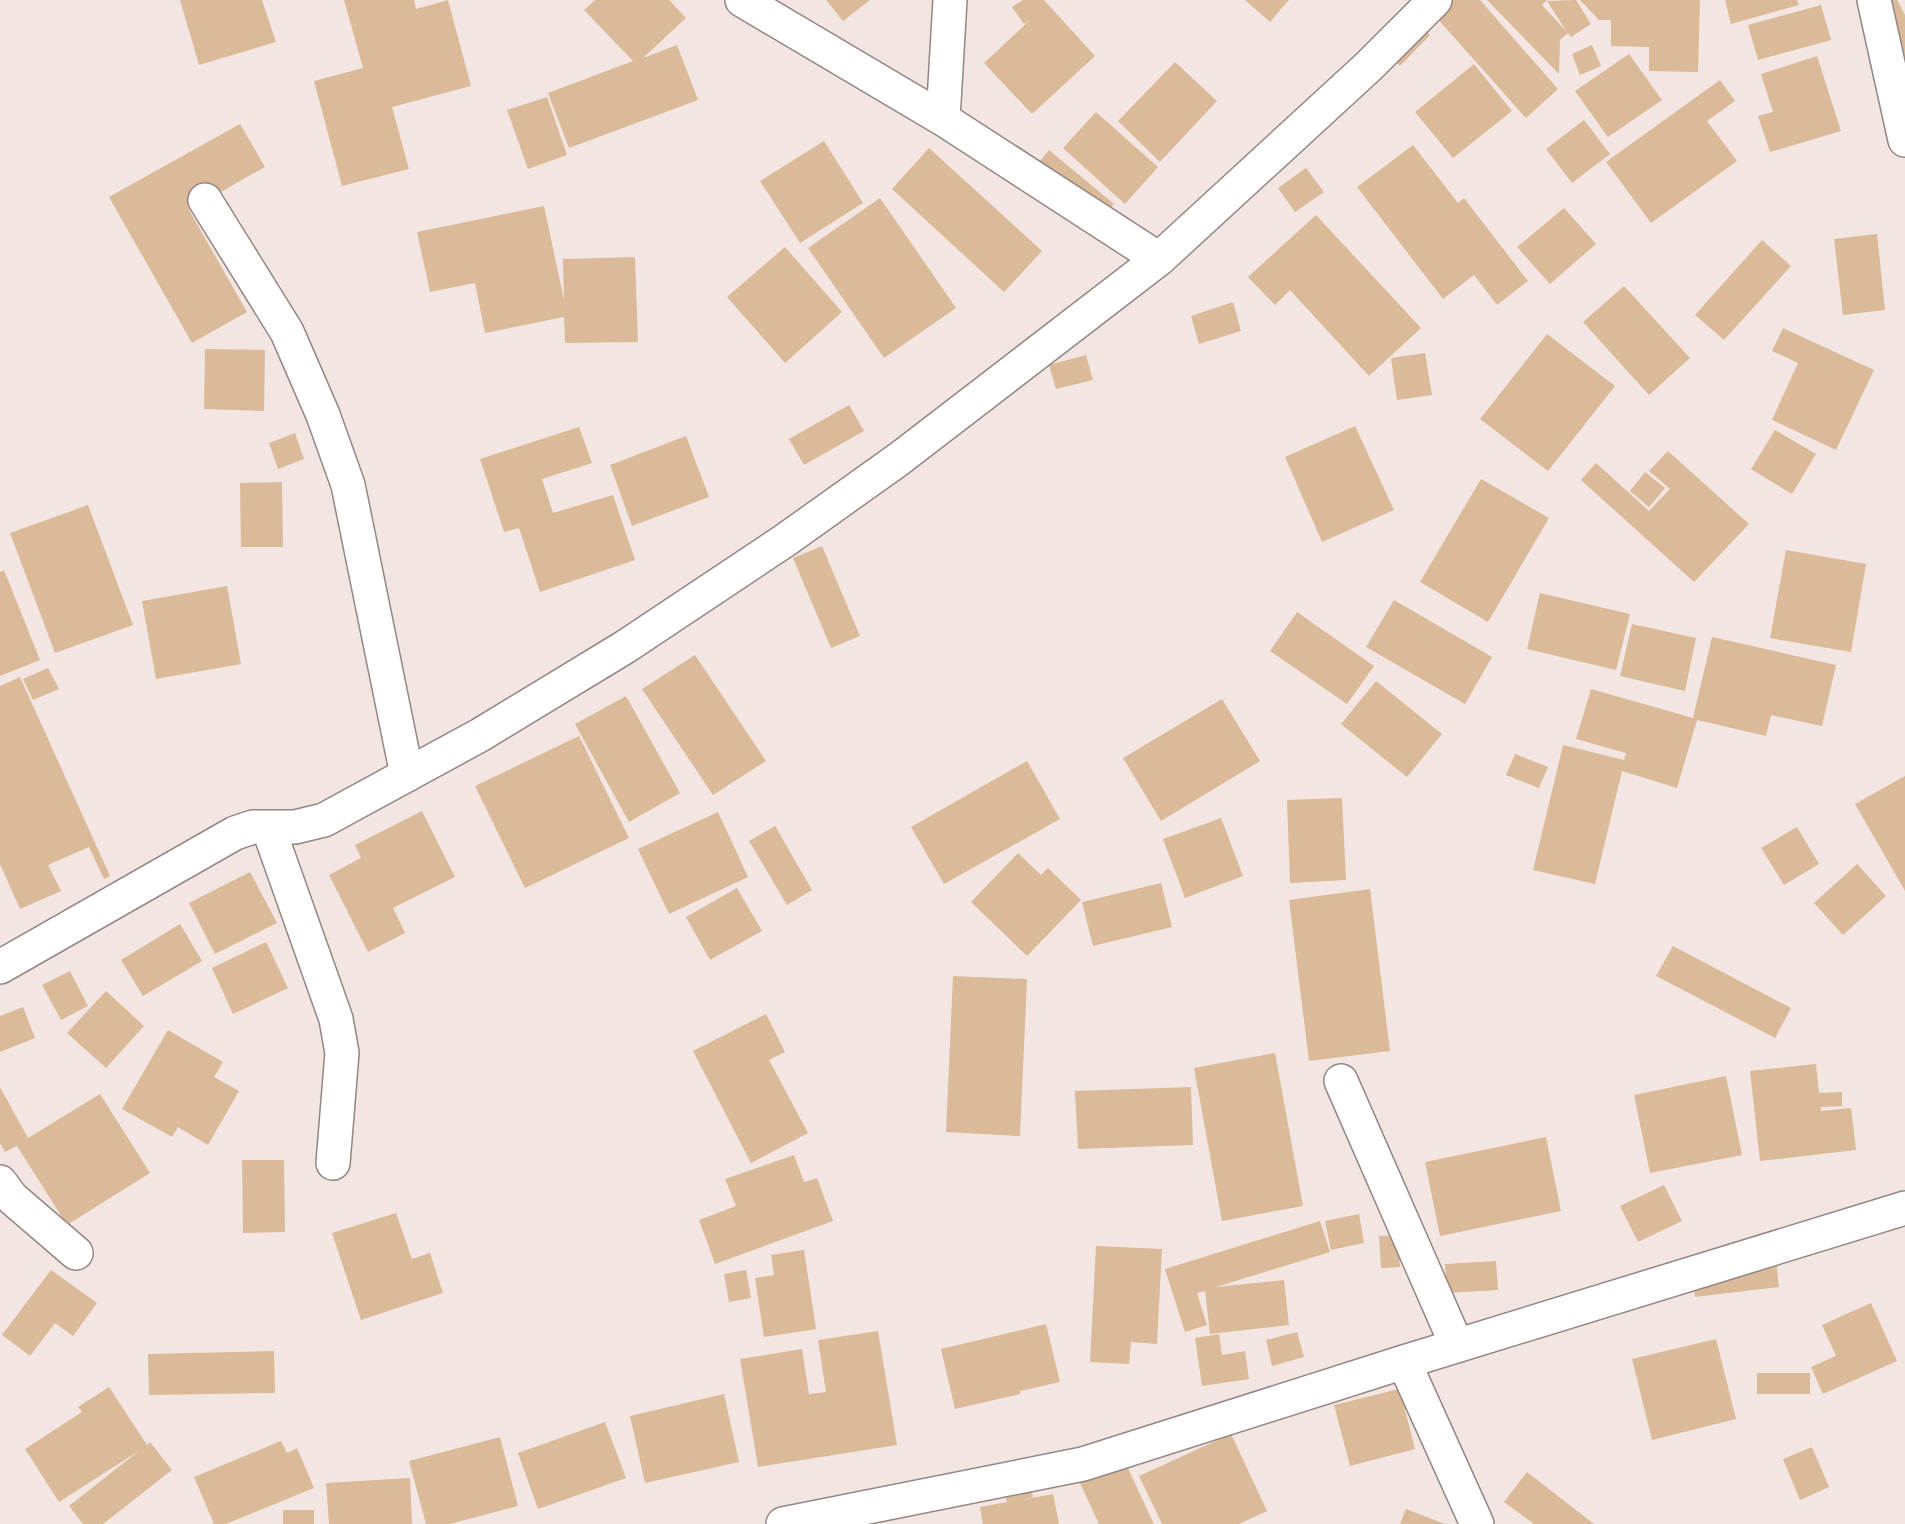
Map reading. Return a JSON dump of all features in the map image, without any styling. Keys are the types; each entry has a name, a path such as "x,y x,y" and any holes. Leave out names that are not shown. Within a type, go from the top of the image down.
{"street":[{"path":"742,0 943,118 1159,259"},
{"path":"943,118 950,0"},
{"path":"0,967 235,833 253,827 295,827 324,820 407,775 480,735 625,647 784,540 899,459 1159,259 1369,66 1435,0"},
{"path":"1874,0 1905,140"},
{"path":"205,200 286,332 331,435 348,485 407,775"},
{"path":"267,827 336,1019 342,1053 333,1163"},
{"path":"1341,1081 1457,1346"},
{"path":"0,1182 12,1198 76,1253"},
{"path":"783,1524 1083,1464 1404,1362 1905,1208"},
{"path":"1404,1362 1477,1524"}],"building":[{"path":"180,0 262,0 276,42 199,65"},
{"path":"344,0 414,0 416,9 448,0 471,86 392,107 409,169 342,186 314,81 363,68"},
{"path":"595,0 669,0 686,18 643,58 677,45 698,100 569,148 548,93 633,61 584,10"},
{"path":"826,0 870,0 843,21"},
{"path":"1023,0 1044,0 1095,56 1032,114 984,63 1030,20 1024,24 1012,7"},
{"path":"1245,0 1289,0 1270,22"},
{"path":"1453,0 1480,0 1558,89 1526,118 1435,16"},
{"path":"1487,0 1547,0 1542,5 1567,32 1547,1 1576,0 1591,24 1571,37 1568,33 1560,40 1559,74"},
{"path":"1580,0 1700,0 1698,72 1649,71 1649,47 1611,46 1611,20 1599,20"},
{"path":"1725,0 1797,0 1799,5 1731,24"},
{"path":"1883,0 1897,0 1905,15 1905,100"},
{"path":"1821,5 1831,40 1758,60 1748,25"},
{"path":"1410,14 1430,35 1400,66 1379,45"},
{"path":"1592,45 1601,66 1580,75 1572,54"},
{"path":"1629,54 1662,100 1608,137 1575,91"},
{"path":"1817,56 1841,131 1770,152 1758,116 1773,112 1761,74"},
{"path":"1175,62 1217,101 1160,162 1118,121"},
{"path":"1474,64 1512,111 1453,158 1415,112"},
{"path":"1720,80 1735,101 1707,121 1737,161 1651,223 1606,162"},
{"path":"547,97 567,155 528,169 507,110"},
{"path":"1096,112 1158,167 1125,204 1063,148"},
{"path":"1584,120 1610,154 1572,183 1546,149"},
{"path":"240,124 265,167 189,210 247,312 192,343 109,197"},
{"path":"824,141 863,203 800,243 760,181"},
{"path":"1413,145 1458,203 1464,198 1528,281 1497,305 1474,275 1443,299 1357,187"},
{"path":"929,148 1042,251 1004,292 892,189"},
{"path":"1049,150 1114,204 1097,224 1032,171"},
{"path":"1306,168 1324,192 1295,212 1278,188"},
{"path":"880,198 956,308 884,358 808,248"},
{"path":"544,206 564,300 563,259 635,257 638,342 565,343 564,317 485,333 475,283 430,292 417,232"},
{"path":"1564,208 1596,244 1550,284 1517,247"},
{"path":"1316,215 1421,328 1369,376 1290,290 1275,305 1248,277"},
{"path":"1877,234 1885,310 1843,315 1834,239"},
{"path":"1762,240 1791,266 1724,340 1695,315"},
{"path":"785,247 842,312 785,363 727,297"},
{"path":"1624,286 1690,358 1649,395 1583,322"},
{"path":"1233,302 1241,331 1199,344 1191,316"},
{"path":"1783,328 1874,370 1836,450 1772,420 1798,363 1772,351"},
{"path":"1547,334 1615,386 1548,471 1480,419"},
{"path":"205,349 265,350 264,411 204,409"},
{"path":"1425,353 1432,395 1397,400 1391,358"},
{"path":"1086,355 1093,380 1056,389 1049,365"},
{"path":"849,405 864,431 804,465 789,439"},
{"path":"1355,426 1394,510 1322,542 1285,457"},
{"path":"579,427 592,463 542,479 553,513 613,495 635,560 540,592 519,528 504,532 480,459"},
{"path":"1775,430 1816,454 1792,494 1751,469"},
{"path":"295,433 304,459 278,469 269,443"},
{"path":"686,436 709,497 632,526 610,465"},
{"path":"1668,451 1749,524 1694,582 1581,480 1596,463 1649,511 1670,489 1649,471"},
{"path":"1645,472 1665,488 1649,507 1630,491"},
{"path":"1481,479 1549,518 1488,622 1420,582"},
{"path":"282,482 283,547 241,547 240,483"},
{"path":"88,505 133,625 55,653 10,533"},
{"path":"822,546 860,636 831,648 793,558"},
{"path":"1786,550 1866,564 1851,652 1770,638"},
{"path":"4,570 40,660 0,676 0,572"},
{"path":"227,586 241,664 156,679 142,601"},
{"path":"1540,593 1630,614 1616,670 1527,649"},
{"path":"1394,600 1492,657 1465,704 1366,647"},
{"path":"1297,612 1374,666 1347,704 1270,651"},
{"path":"1632,624 1696,638 1685,691 1620,676"},
{"path":"1712,637 1836,665 1822,726 1771,715 1766,736 1697,720 1677,788 1622,771 1595,884 1533,870 1563,745 1624,760 1626,753 1576,739 1591,689 1693,718"},
{"path":"695,655 766,761 713,795 642,689"},
{"path":"48,668 59,689 33,700 23,679"},
{"path":"20,677 110,876 104,879 89,847 48,865 61,891 20,909 0,864 0,686"},
{"path":"1376,681 1442,734 1407,777 1341,724"},
{"path":"626,696 680,793 629,822 575,724"},
{"path":"1222,699 1260,761 1161,821 1123,758"},
{"path":"579,736 629,838 525,888 475,786"},
{"path":"1515,754 1548,767 1539,788 1506,775"},
{"path":"1027,761 1060,819 944,884 911,827"},
{"path":"1905,776 1905,891 1855,804"},
{"path":"1342,798 1346,880 1290,883 1287,800"},
{"path":"422,811 455,877 393,908 405,933 368,952 329,875 361,858 355,845"},
{"path":"718,812 748,877 669,914 638,849"},
{"path":"1221,818 1243,876 1185,898 1163,839"},
{"path":"775,826 812,890 787,905 749,841"},
{"path":"1797,827 1819,864 1784,885 1761,848"},
{"path":"1018,853 1041,875 1048,868 1081,900 1027,956 971,902"},
{"path":"1857,864 1886,896 1843,935 1814,903"},
{"path":"250,872 277,923 215,954 189,903"},
{"path":"1161,883 1172,927 1093,946 1082,902"},
{"path":"737,888 762,931 710,960 686,917"},
{"path":"1370,889 1390,1051 1309,1061 1289,900"},
{"path":"180,924 202,961 143,996 121,960"},
{"path":"266,942 288,988 233,1014 212,968"},
{"path":"1673,946 1791,1008 1775,1038 1656,976"},
{"path":"70,971 88,1006 61,1020 42,985"},
{"path":"953,976 1027,979 1020,1136 946,1132"},
{"path":"106,991 144,1026 106,1068 67,1033"},
{"path":"23,1007 35,1038 0,1052 0,1016"},
{"path":"766,1014 785,1052 769,1060 808,1133 751,1163 693,1051"},
{"path":"168,1030 223,1062 214,1077 239,1091 208,1145 178,1127 172,1137 122,1109"},
{"path":"1275,1053 1303,1206 1222,1221 1194,1068"},
{"path":"1816,1064 1819,1093 1842,1092 1842,1106 1821,1107 1821,1111 1851,1108 1856,1150 1760,1161 1750,1071"},
{"path":"1726,1076 1742,1155 1650,1173 1634,1095"},
{"path":"0,1087 28,1138 100,1094 150,1173 67,1225 17,1146 5,1152 0,1143"},
{"path":"1191,1087 1193,1145 1078,1149 1075,1091"},
{"path":"1546,1137 1561,1211 1440,1236 1425,1162"},
{"path":"794,1155 804,1182 817,1178 833,1221 715,1264 699,1220 736,1206 725,1179"},
{"path":"242,1160 284,1160 285,1232 243,1233"},
{"path":"1664,1185 1682,1221 1638,1242 1620,1206"},
{"path":"396,1213 412,1259 430,1253 443,1293 361,1320 332,1233"},
{"path":"1359,1214 1364,1243 1331,1250 1325,1221"},
{"path":"1320,1221 1330,1252 1216,1287 1284,1280 1289,1325 1210,1334 1205,1291 1197,1293 1207,1325 1185,1332 1165,1269"},
{"path":"1398,1235 1400,1267 1381,1268 1379,1236"},
{"path":"1096,1246 1162,1249 1157,1344 1131,1342 1129,1364 1090,1362"},
{"path":"804,1250 816,1329 764,1337 755,1278 774,1275 771,1255"},
{"path":"1775,1252 1779,1287 1695,1297 1690,1263"},
{"path":"1496,1261 1498,1290 1447,1293 1445,1264"},
{"path":"51,1270 97,1303 73,1336 55,1323 30,1356 2,1335"},
{"path":"746,1270 751,1298 729,1302 724,1274"},
{"path":"1871,1303 1897,1361 1823,1394 1811,1367 1836,1356 1822,1325"},
{"path":"1046,1324 1060,1382 955,1409 941,1349"},
{"path":"878,1331 897,1445 758,1467 740,1359 802,1349 809,1394 826,1392 818,1340"},
{"path":"1297,1332 1304,1357 1272,1366 1266,1340"},
{"path":"1219,1334 1222,1355 1245,1351 1249,1379 1202,1386 1195,1338"},
{"path":"1716,1339 1736,1419 1652,1440 1632,1359"},
{"path":"274,1351 275,1393 149,1395 148,1354"},
{"path":"1757,1373 1810,1373 1810,1394 1757,1394"},
{"path":"1423,1383 1425,1393 1402,1398 1415,1449 1350,1466 1334,1405"},
{"path":"109,1387 147,1445 150,1442 172,1470 103,1524 83,1524 69,1506 140,1450 59,1502 25,1449 82,1412 78,1407"},
{"path":"724,1394 739,1462 645,1483 630,1416"},
{"path":"605,1422 626,1478 538,1509 518,1453"},
{"path":"1231,1434 1267,1511 1239,1524 1162,1524 1139,1476"},
{"path":"500,1437 518,1506 450,1524 426,1524 409,1461"},
{"path":"281,1441 287,1453 297,1448 314,1488 226,1524 214,1524 194,1477"},
{"path":"1812,1447 1829,1487 1800,1500 1783,1459"},
{"path":"1125,1462 1154,1524 1099,1524 1080,1483"},
{"path":"1527,1472 1594,1524 1534,1524 1504,1502"},
{"path":"1027,1474 1033,1497 1021,1500 1053,1494 1059,1524 983,1524 980,1507 1007,1502 1003,1480"},
{"path":"410,1478 412,1524 329,1524 326,1483"},
{"path":"1406,1509 1445,1524 1400,1524"},
{"path":"283,1510 314,1510 314,1524 283,1524"}]}
